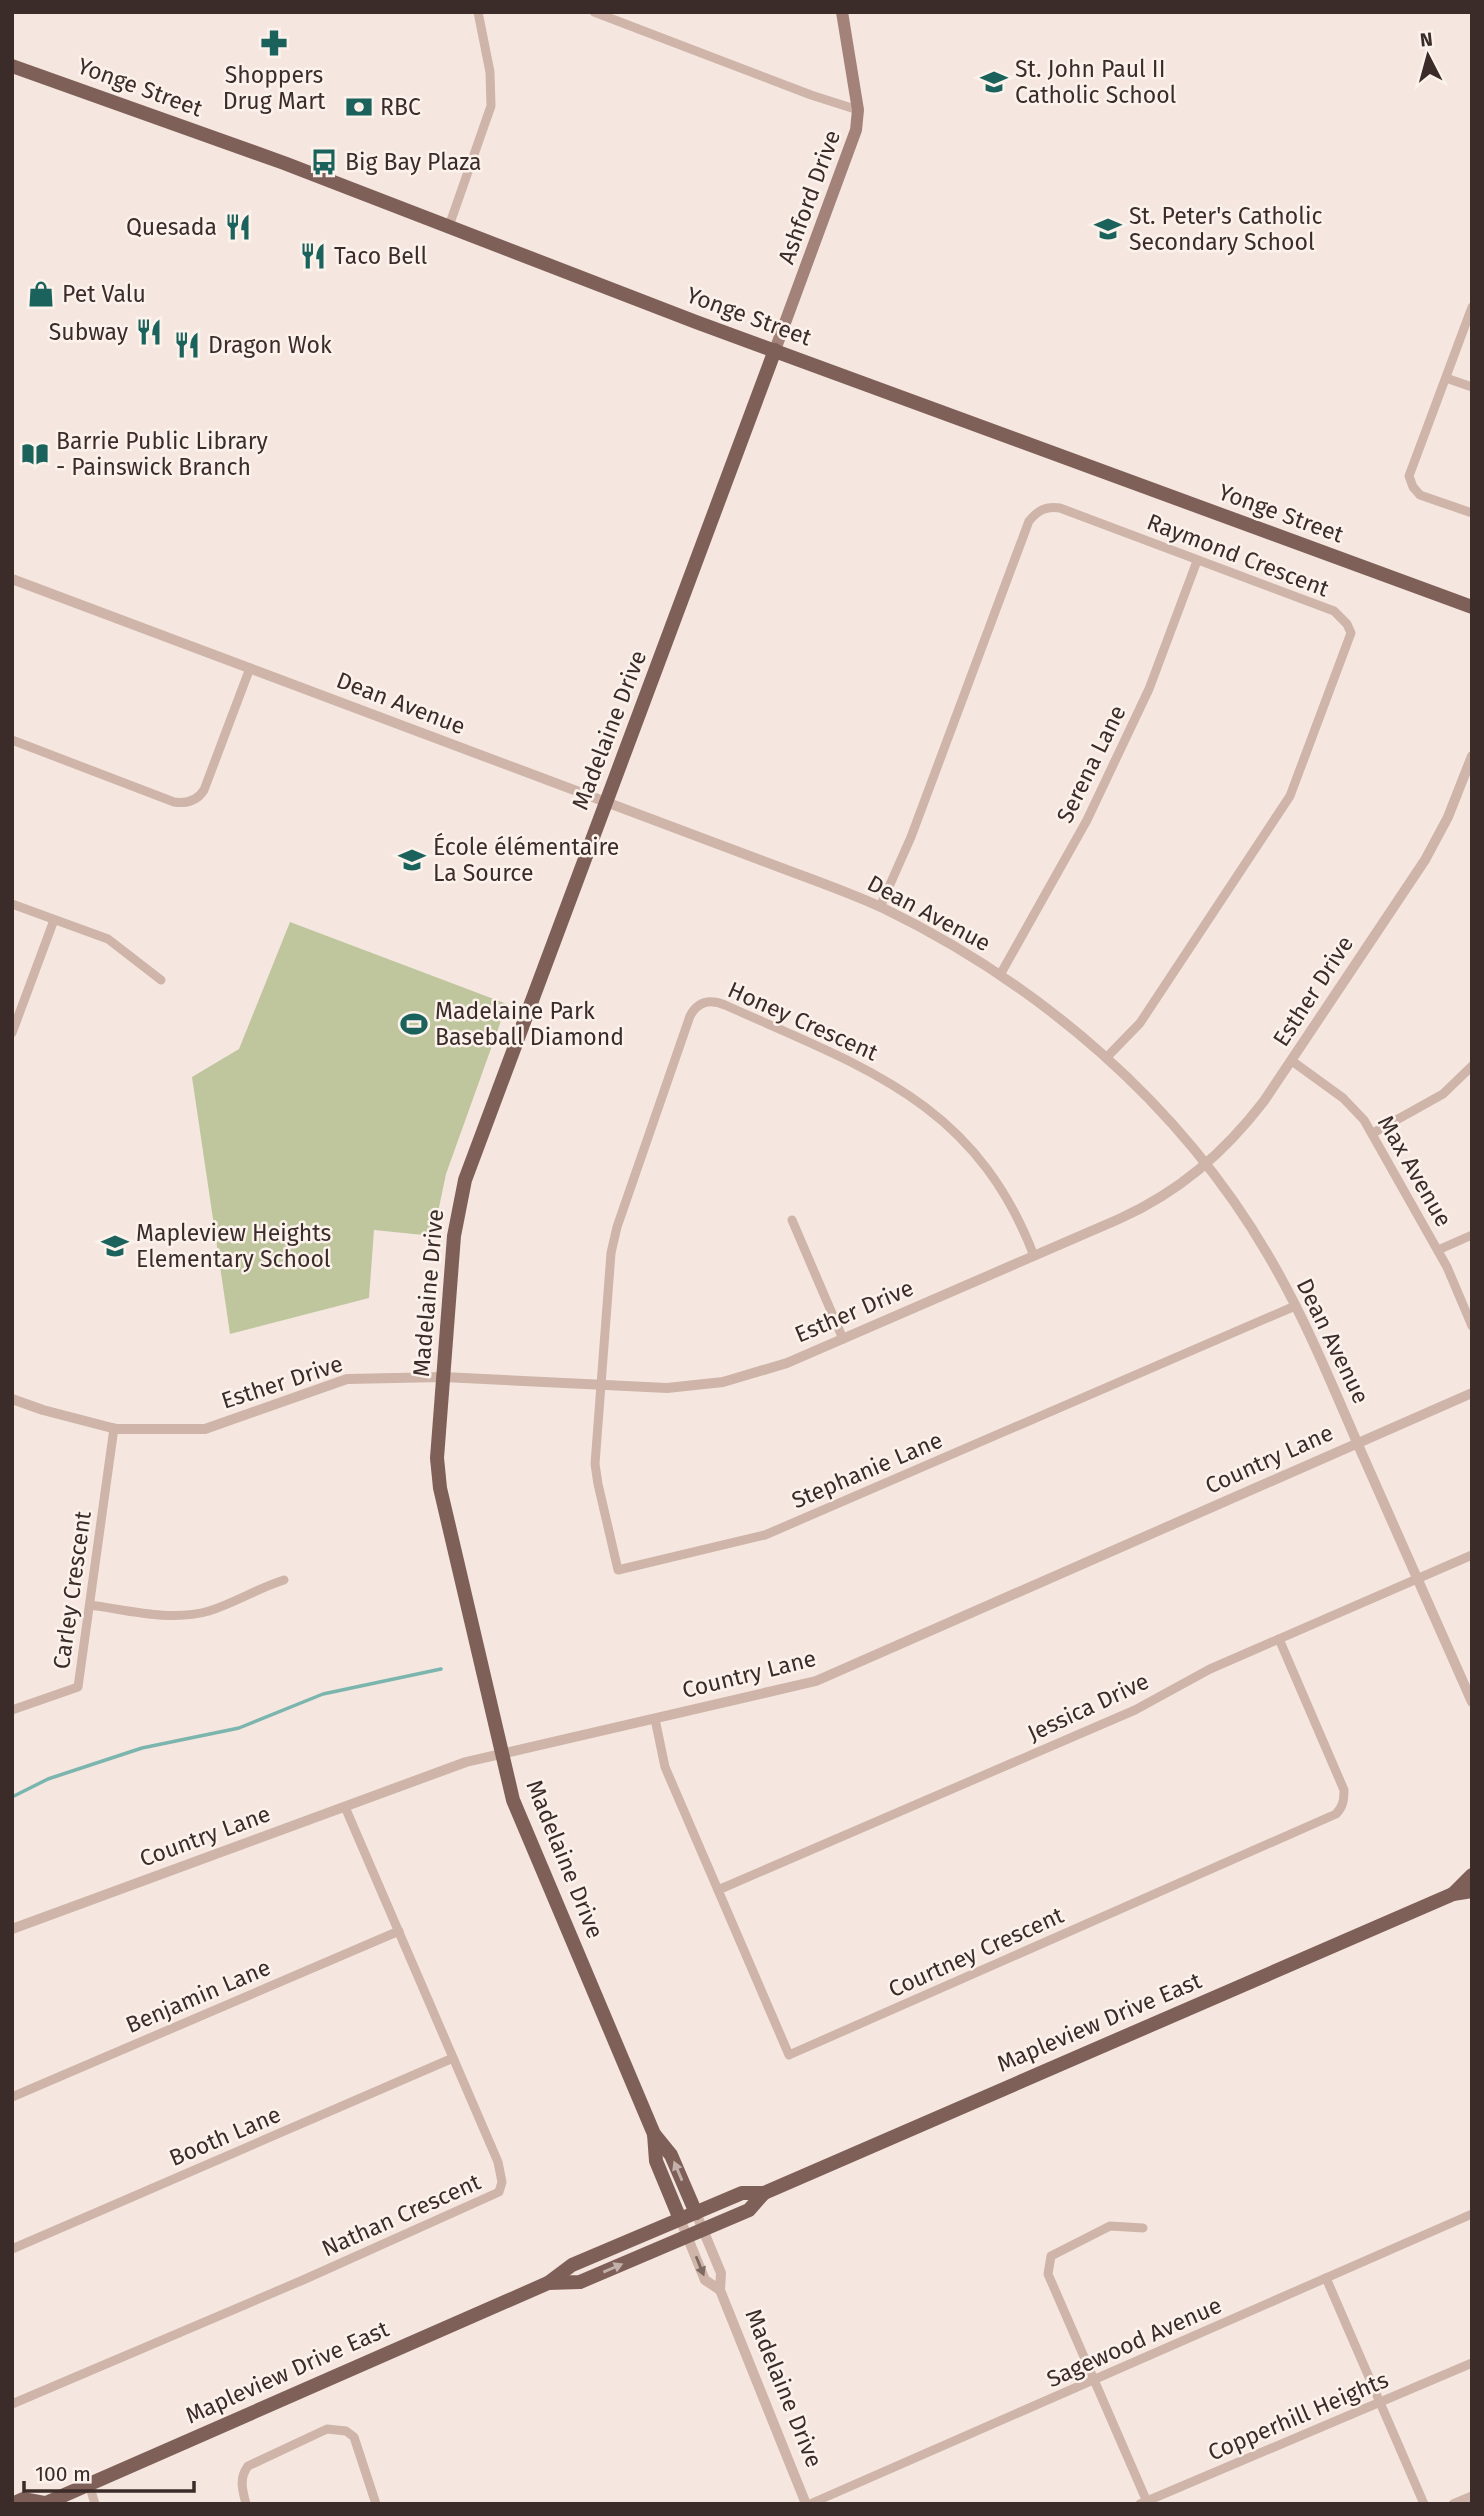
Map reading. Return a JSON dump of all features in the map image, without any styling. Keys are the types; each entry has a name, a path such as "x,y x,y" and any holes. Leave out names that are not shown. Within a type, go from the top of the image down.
{"main road":[{"name":"Ashford Drive","path":"775,350 853,144 858,110 842,12"},
{"name":"Yonge Street","path":"12,66 284,163 696,322 1472,607"},
{"name":"Madelaine Drive","path":"696,2213 671,2155 654,2134 513,1800 439,1480 437,1461 454,1236 463,1189 775,350"},
{"name":"Mapleview Drive East","path":"1453,1894 1472,1875"},
{"name":"Mapleview Drive East","path":"12,2504 23,2499 44,2504 548,2283 572,2264 742,2193 764,2193 1453,1894 1472,1891"},
{"name":"Madelaine Drive","path":"654,2134 656,2161 680,2219"},
{"name":"Mapleview Drive East","path":"548,2283 580,2281 703,2230 749,2210 764,2193"}],"street":[{"path":"449,226 491,106 490,72 478,12"},
{"path":"594,12 810,95 858,110"},
{"path":"1472,307 1409,476 1420,495 1472,513"},
{"path":"1446,379 1472,387"},
{"name":"Raymond Crescent","path":"880,907 911,837 1033,516 1046,508 1060,508 1334,611 1347,624 1351,633 1290,796 1140,1023 1106,1058"},
{"name":"Serena Lane","path":"1000,975 1087,820 1149,689 1197,561"},
{"name":"Dean Avenue","path":"12,579 880,907 1000,975 1068,1025 1156,1108 1206,1165 1255,1233 1295,1306 1472,1702"},
{"path":"12,740 174,802 193,801 200,797 204,790 250,668"},
{"name":"Esther Drive","path":"12,1399 43,1410 114,1428 205,1429 347,1380 443,1377 657,1389 723,1382 778,1367 1034,1256 1138,1210 1180,1186 1206,1165 1251,1118 1292,1061 1433,847 1453,806 1472,756"},
{"path":"12,904 108,939 161,980"},
{"path":"12,1033 54,920"},
{"name":"Honey Crescent","path":"601,1386 613,1238 690,1016 695,1008 704,1003 712,1001 725,1005 857,1064 924,1105 959,1137 990,1173 1014,1213 1034,1256"},
{"name":"Max Avenue","path":"1292,1061 1346,1100 1373,1133 1438,1250 1472,1326"},
{"path":"1373,1133 1443,1094 1472,1066"},
{"path":"792,1220 843,1339"},
{"path":"1438,1250 1472,1235"},
{"name":"Stephanie Lane","path":"601,1386 595,1456 596,1476 618,1570 765,1535 1295,1306"},
{"name":"Country Lane","path":"12,1929 454,1766 795,1688 823,1678 1472,1393"},
{"name":"Carley Crescent","path":"12,1710 78,1687 114,1428"},
{"name":"Jessica Drive","path":"718,1890 1135,1710 1210,1669 1472,1555"},
{"path":"90,1605 170,1616 194,1614 218,1608 262,1587 284,1580"},
{"name":"Courtney Crescent","path":"655,1719 664,1767 789,2056 1328,1819 1342,1808 1344,1790 1279,1639"},
{"name":"Nathan Crescent","path":"12,2404 303,2280 499,2192 502,2173 345,1807"},
{"name":"Benjamin Lane","path":"12,2097 399,1931"},
{"name":"Booth Lane","path":"12,2249 453,2058"},
{"name":"Madelaine Drive","path":"696,2213 721,2273 720,2290 808,2504"},
{"name":"Sagewood Avenue","path":"808,2504 1472,2214"},
{"name":"Madelaine Drive","path":"680,2219 705,2280 720,2290"},
{"path":"1143,2228 1110,2226 1051,2256 1048,2274 1145,2503"},
{"path":"1326,2278 1424,2504"},
{"name":"Copperhill Heights","path":"1145,2503 1472,2363"},
{"path":"246,2504 241,2487 242,2474 248,2466 327,2429 346,2431 354,2437 376,2504"},
{"path":"89,2484 95,2504"},
{"path":"1453,2504 1472,2496"}],"green space":[{"path":"290,922 507,1004 446,1174 433,1236 374,1230 369,1298 230,1334 192,1077 239,1049"}],"waterway":[{"path":"12,1797 48,1779 142,1748 239,1728 323,1694 441,1669"}],"place":[{"name":"Shoppers Drug Mart","path":"274,43"},
{"name":"St. John Paul II Catholic School","path":"994,82"},
{"name":"RBC","path":"359,107"},
{"name":"Big Bay Plaza","path":"324,162"},
{"name":"Quesada","path":"238,227"},
{"name":"St. Peter's Catholic Secondary School","path":"1108,229"},
{"name":"Taco Bell","path":"313,256"},
{"name":"Pet Valu","path":"41,294"},
{"name":"Subway","path":"149,332"},
{"name":"Dragon Wok","path":"187,345"},
{"name":"Barrie Public Library - Painswick Branch","path":"35,454"},
{"name":"École élémentaire La Source","path":"412,860"},
{"name":"Madelaine Park Baseball Diamond","path":"414,1024"},
{"name":"Mapleview Heights Elementary School","path":"115,1246"}]}
